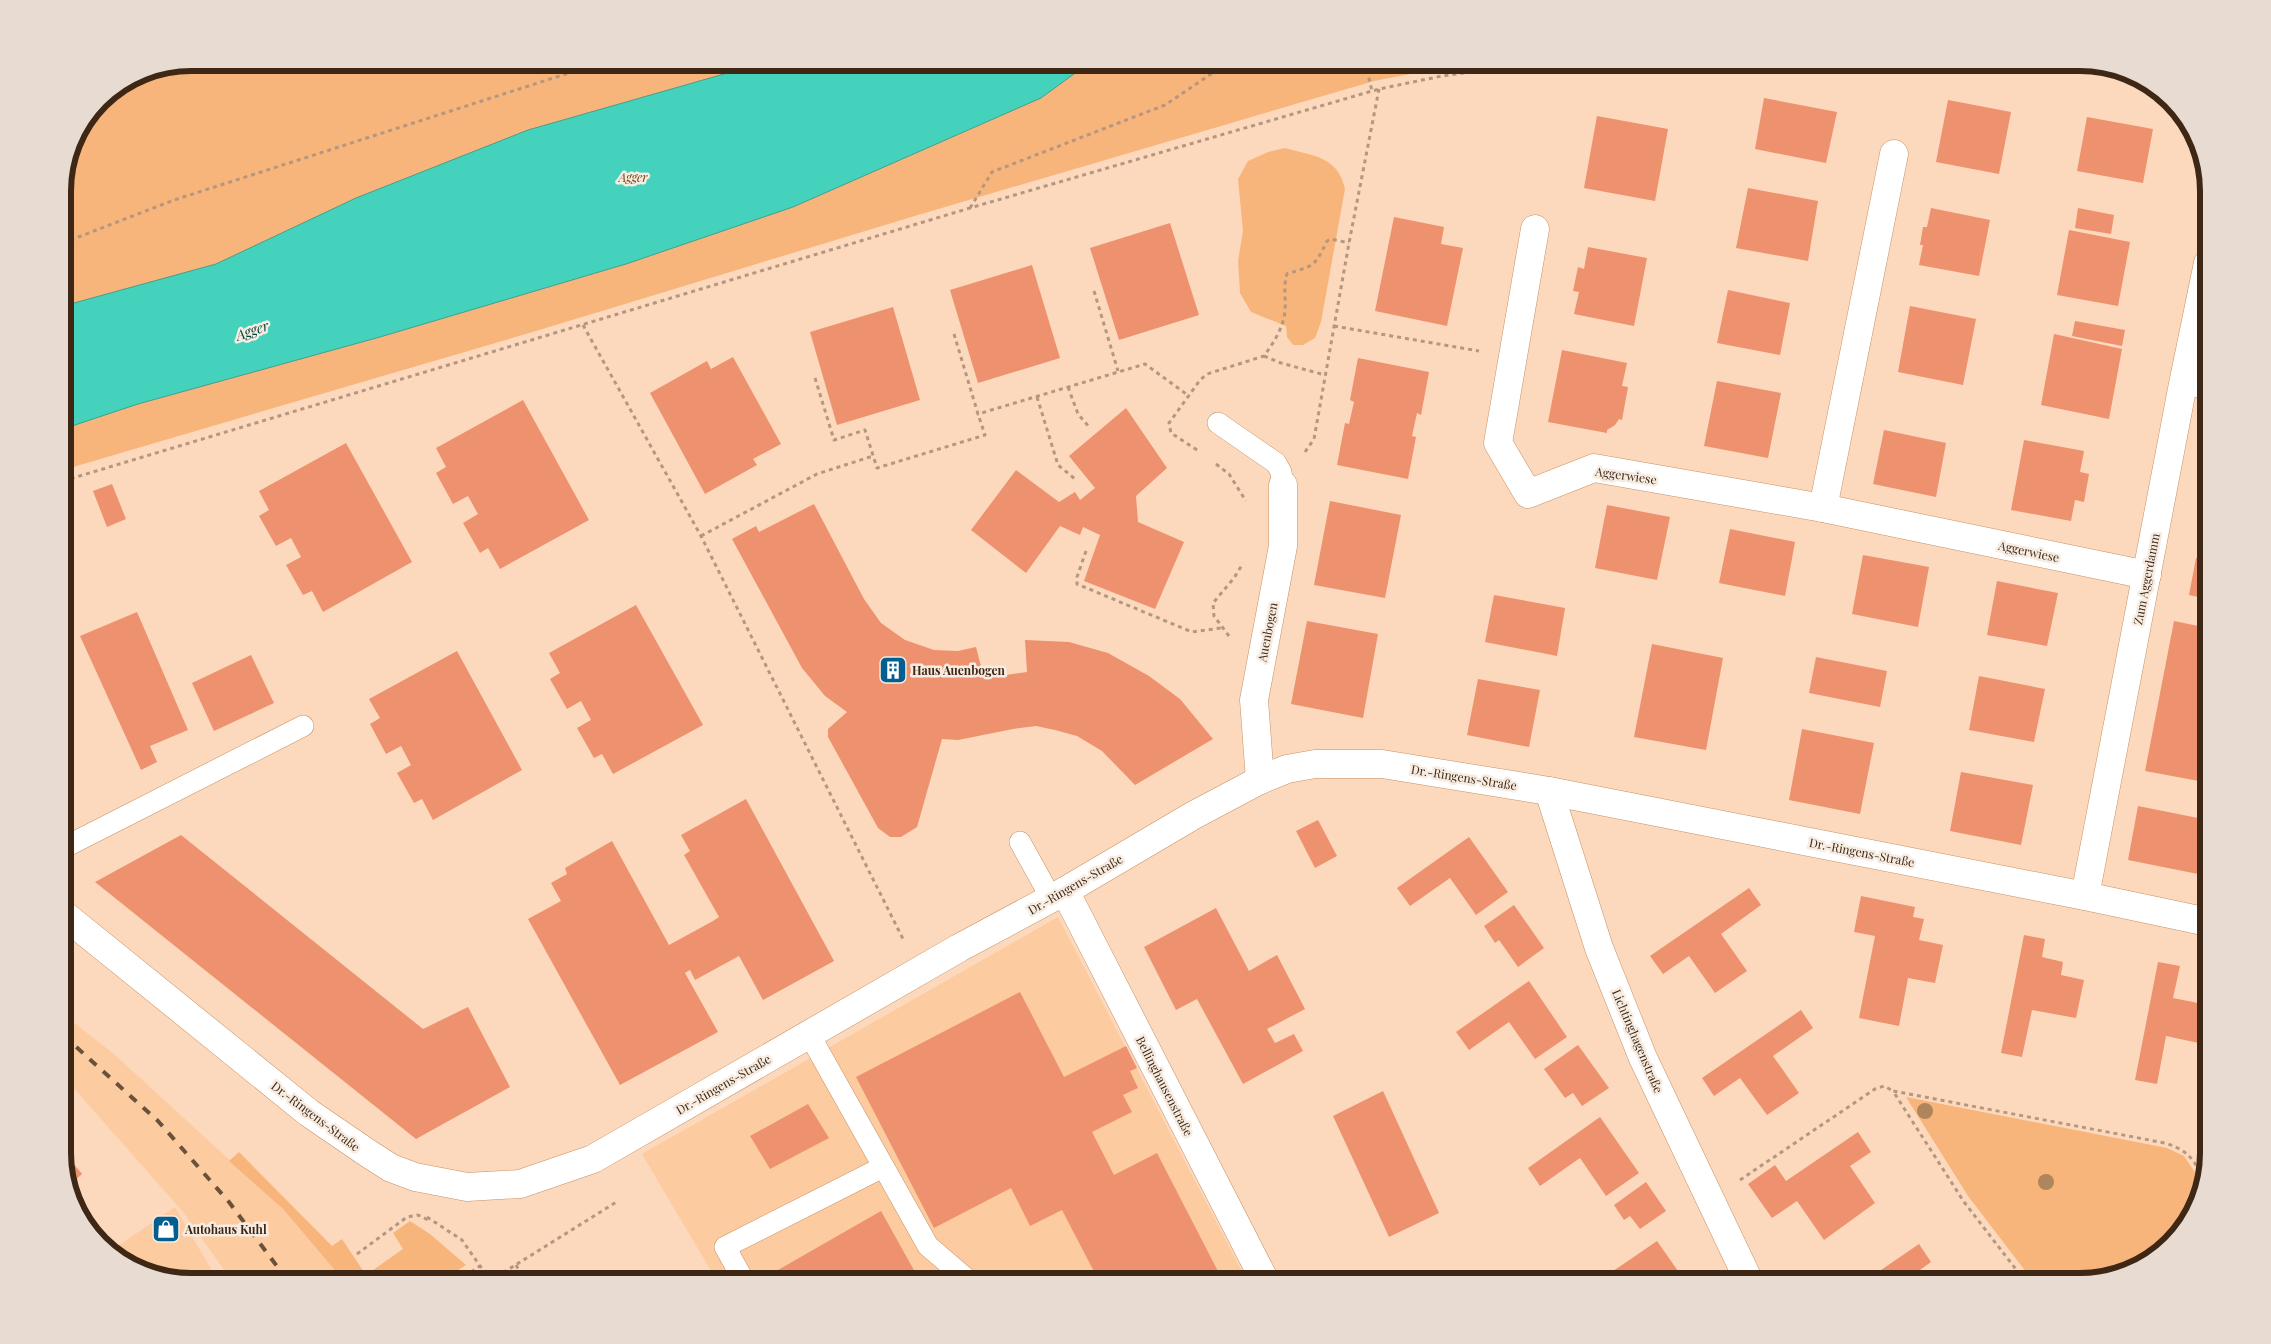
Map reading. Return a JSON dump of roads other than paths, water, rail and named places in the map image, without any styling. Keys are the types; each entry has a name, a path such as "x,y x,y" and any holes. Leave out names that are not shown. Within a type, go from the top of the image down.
{"street":[{"path":"1823,508 1894,154"},
{"name":"Aggerwiese","path":"1535,228 1498,444 1528,494 1594,468 1823,508 2147,575"},
{"name":"Zum Aggerdamm","path":"2085,896 2147,575 2196,386 2199,353"},
{"name":"Auenbogen","path":"1260,780 1254,700 1283,546 1283,485"},
{"name":"Dr.-Ringens-Straße","path":"72,921 310,1113 392,1168 438,1183 468,1187 520,1184 593,1159 1194,815 1260,780 1287,769 1315,764 1382,764 1549,791 2200,920"},
{"name":"Lichtinghagenstraße","path":"1549,791 1599,948 1643,1058 1745,1273"},
{"name":"Bellinghausenstraße","path":"1058,894 1260,1273"}],"lane":[{"path":"1218,423 1276,463 1281,472 1283,485"},
{"path":"72,843 303,726"},
{"path":"1020,842 1058,894"},
{"path":"809,1034 928,1246 959,1273"},
{"path":"739,1273 725,1247 883,1167"}],"water":[{"name":"Agger","path":"732,72 1077,72 1041,98 793,207 626,264 380,337 138,404 72,426 72,304 216,264 356,198 528,130"}],"railway":[{"path":"72,1043 158,1121 229,1202 282,1273"}],"place":[{"name":"Haus Auenbogen","path":"893,670"},
{"name":"Autohaus Kuhl","path":"166,1229"}]}
